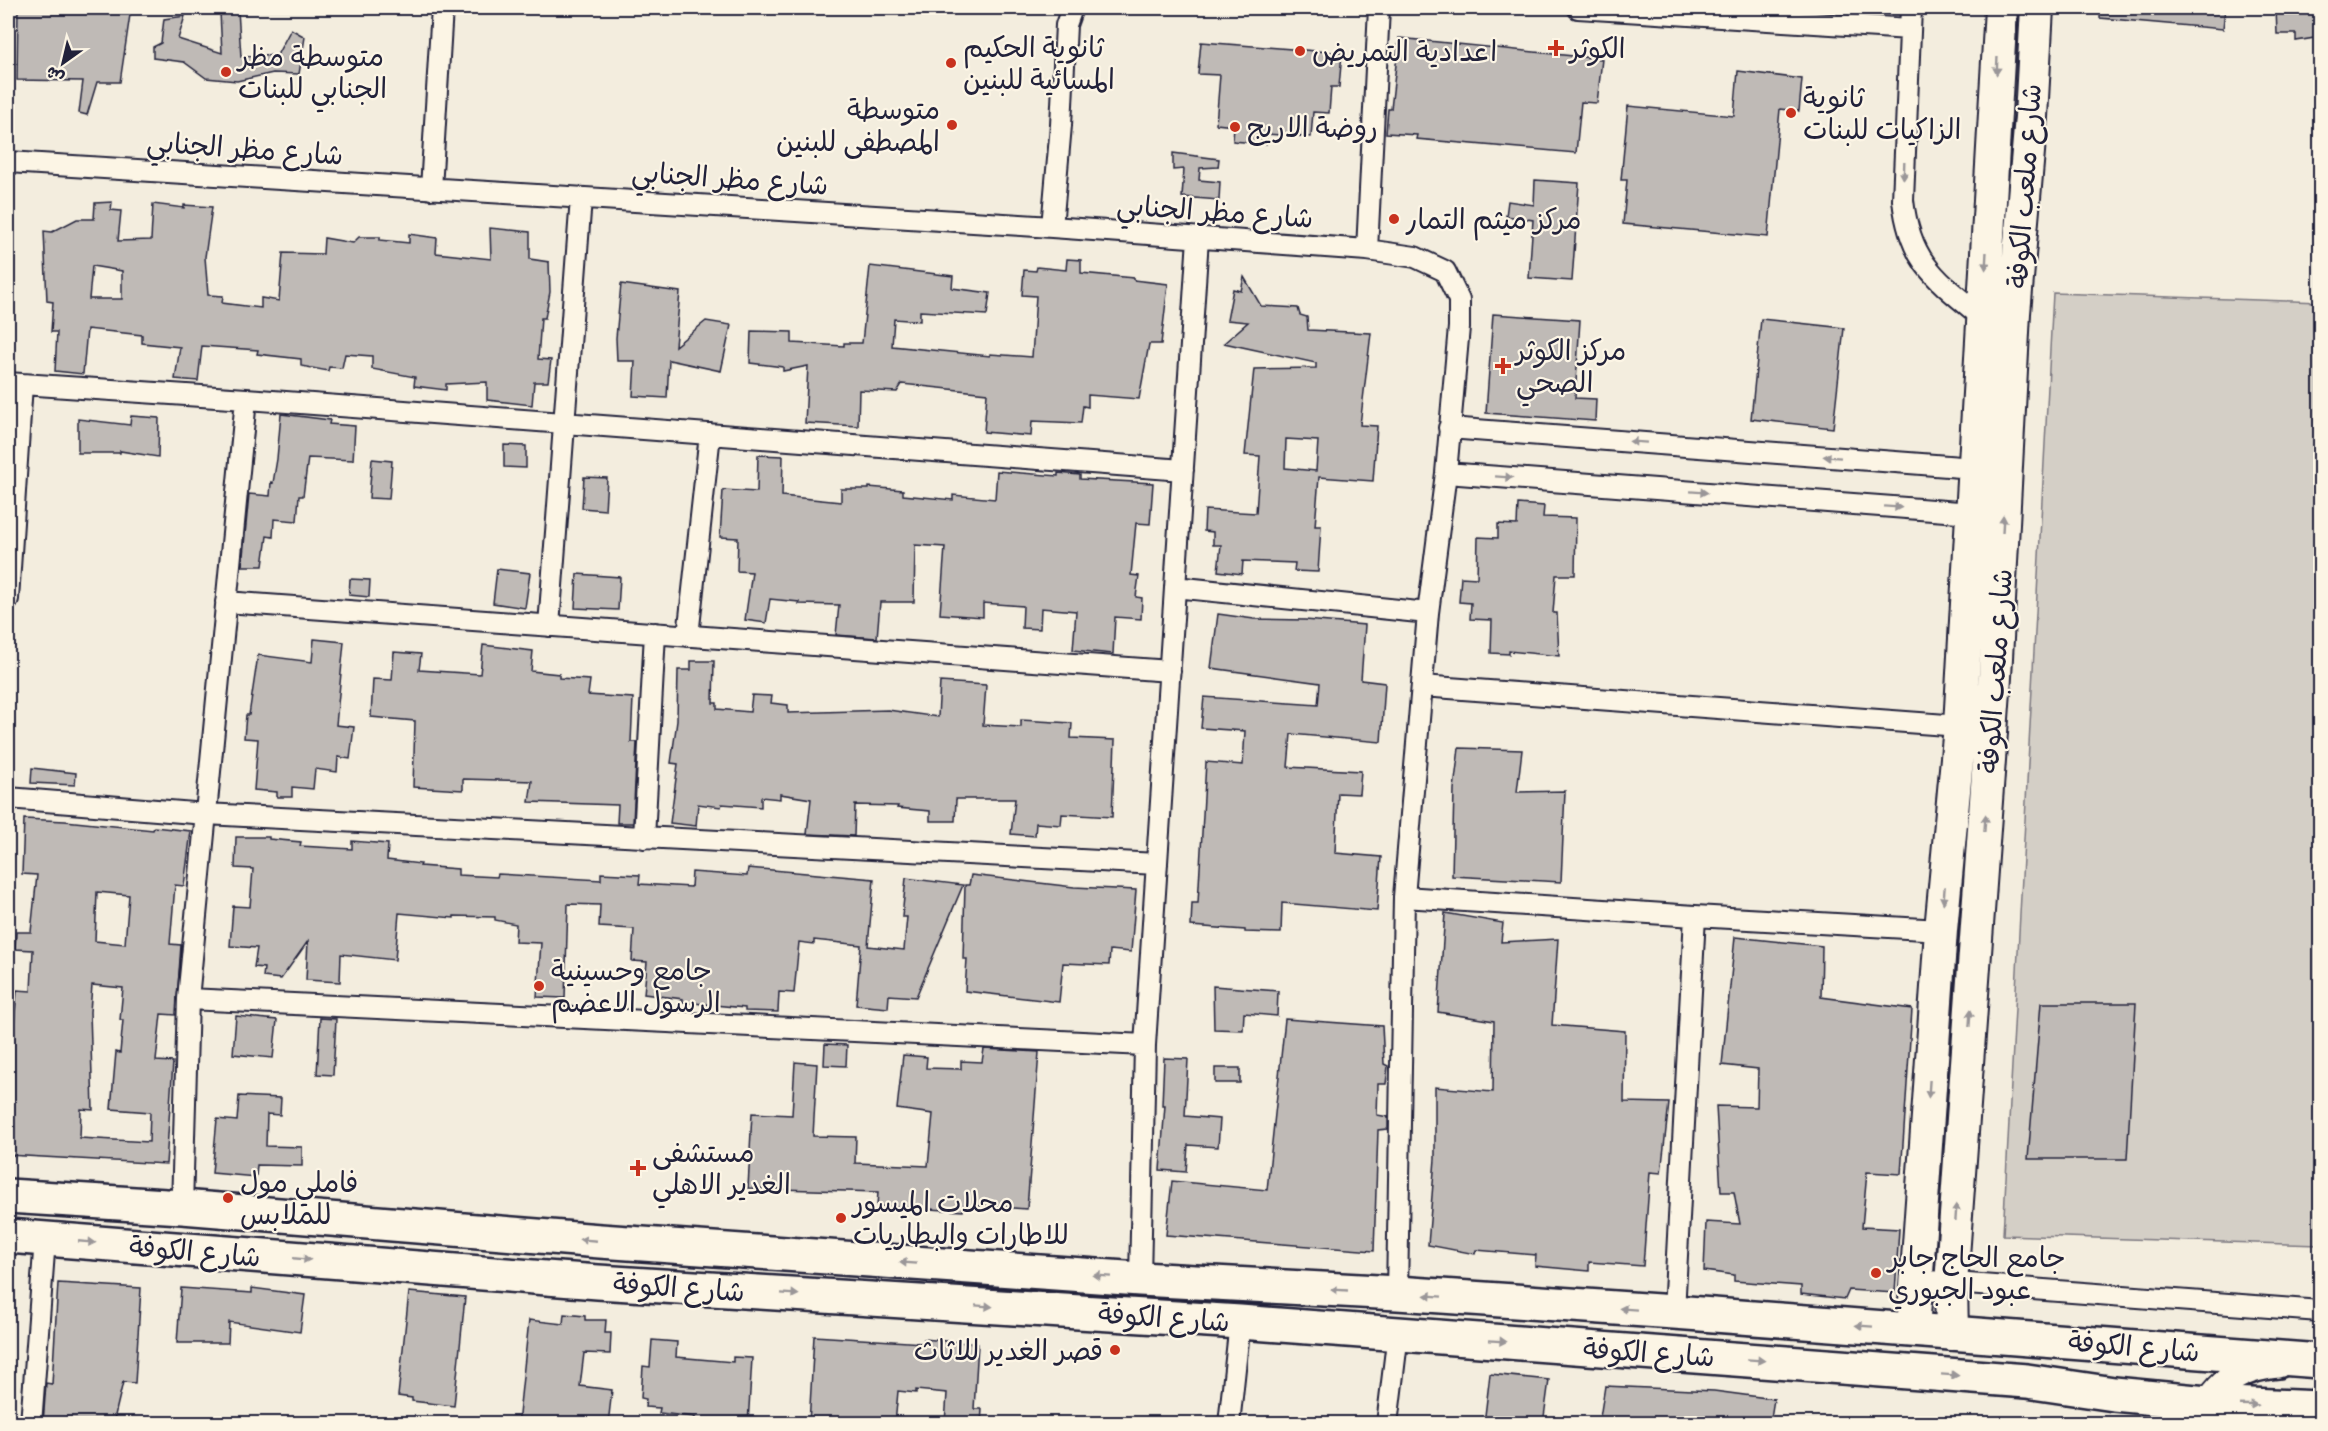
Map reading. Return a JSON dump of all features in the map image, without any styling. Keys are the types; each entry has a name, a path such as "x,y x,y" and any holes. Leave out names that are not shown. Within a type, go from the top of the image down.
{"highway":[{"name":"شارع الكوفة","path":"8,1196 1140,1279 1397,1293 1674,1312 2317,1361"},
{"path":"480,1273 501,1264 542,1266 550,1264 555,1251 552,1243 532,1235"},
{"name":"شارع الكوفة","path":"8,1236 628,1284 1240,1322 2027,1381 2114,1394 2203,1413 2320,1408"},
{"path":"628,1284 610,1274 608,1268 611,1259 618,1256 654,1256 694,1247"},
{"path":"2018,1337 2028,1346 2032,1355 2033,1369 2027,1381"},
{"path":"2114,1394 2155,1424"}],"main road":[{"name":"شارع ملعب الكوفة","path":"1913,1330 1941,930 1960,726 2001,8"},
{"name":"شارع ملعب الكوفة","path":"1952,1334 1951,1284 1995,677 2014,314 2031,117 2037,8"},
{"path":"1966,612 1976,620 1982,621 1989,620 1999,613"},
{"path":"1963,676 1979,668 1986,669 1995,677"},
{"path":"2203,1413 2224,1382 2245,1371 2268,1365 2317,1361"},
{"path":"2309,1424 2320,1416"}],"street":[{"path":"431,189 442,8"},
{"path":"1052,227 1061,125 1066,25 1072,8"},
{"path":"1367,250 1378,8"},
{"path":"1578,8 1666,10 1910,28"},
{"path":"1911,8 1903,200 1906,225 1914,248 1928,270 1983,318"},
{"name":"شارع مظر الجنابي","path":"8,162 1052,227 1367,250 1416,257 1445,272 1459,300 1459,327 1449,428"},
{"path":"549,626 580,198"},
{"path":"1140,1279 1145,1045 1198,238"},
{"path":"8,597 15,383 1183,470"},
{"path":"182,1207 188,999 246,399"},
{"path":"1397,1293 1404,897 1428,613 1446,473 1449,428 1974,468"},
{"path":"688,636 710,434"},
{"path":"1446,473 1972,513"},
{"path":"1175,587 1428,613"},
{"path":"226,602 1170,671"},
{"path":"644,838 655,633"},
{"path":"1422,686 1960,726"},
{"path":"8,798 206,814 1157,864"},
{"path":"1404,897 1941,930"},
{"path":"1674,1312 1695,916"},
{"path":"188,999 1145,1045"},
{"path":"31,1424 45,1239"},
{"path":"1915,1280 2320,1311"},
{"path":"1229,1424 1240,1322"},
{"path":"1388,1424 1398,1333"}],"shaded area":[{"path":"2053,293 2320,302 2320,1245 2003,1235"}],"building":[{"path":"18,8 131,8 120,82 97,82 87,115 79,113 83,81 17,80"},
{"path":"2101,8 2225,8 2223,29 2100,18"},
{"path":"2276,8 2320,8 2320,37 2296,41 2296,34 2277,34"},
{"path":"238,10 241,57 277,55 291,29 305,37 299,74 273,73 237,81 206,78 184,62 153,58 153,47 161,43 164,19 185,16 178,39 222,53 220,12"},
{"path":"1399,38 1602,59 1597,103 1581,102 1576,153 1416,139 1417,135 1386,133"},
{"path":"1201,42 1342,53 1339,87 1331,87 1329,113 1313,112 1311,137 1266,134 1266,144 1233,141 1234,126 1216,124 1220,75 1198,74"},
{"path":"1738,71 1802,79 1799,111 1780,109 1768,237 1623,224 1627,180 1621,180 1628,106 1734,116"},
{"path":"1173,153 1219,159 1218,167 1200,168 1199,180 1220,182 1219,200 1182,197 1184,169 1173,170"},
{"path":"1535,180 1579,183 1572,281 1529,278 1533,220 1506,216 1508,201 1534,205"},
{"path":"112,202 111,210 121,211 118,241 151,240 153,204 184,208 184,205 212,207 205,257 208,295 223,296 222,303 261,308 261,298 279,301 283,253 323,254 324,238 353,243 359,237 380,237 380,240 409,243 409,234 437,238 436,253 491,259 490,228 530,232 530,259 549,262 550,292 545,318 541,318 538,359 551,360 548,382 534,382 532,405 487,400 487,382 446,384 446,390 414,386 415,377 372,369 372,356 345,354 342,368 329,367 328,371 301,366 301,359 257,354 258,350 202,346 198,381 175,379 180,347 142,343 142,335 87,329 83,374 55,371 57,332 51,332 53,302 47,301 44,231 52,232 77,219 94,219 95,203","holes":["92,266 122,271 122,299 89,299"]},
{"path":"1067,259 1081,260 1081,273 1168,284 1161,344 1149,344 1139,399 1088,395 1088,407 1083,406 1081,423 1032,421 1031,436 984,432 987,393 902,384 897,392 859,390 858,426 805,423 808,366 783,371 783,367 750,363 751,331 792,332 792,343 844,346 844,343 862,343 870,266 953,276 952,288 990,293 987,315 920,311 920,321 894,319 892,346 990,356 990,354 1032,357 1036,296 1022,295 1024,270 1036,271 1037,267 1066,270"},
{"path":"1244,277 1261,306 1298,308 1300,315 1307,317 1308,330 1371,333 1360,425 1377,426 1373,481 1319,477 1315,526 1321,526 1318,572 1294,571 1295,563 1243,561 1242,574 1218,571 1221,545 1213,545 1213,532 1204,531 1205,510 1256,513 1260,456 1245,455 1254,369 1316,368 1316,363 1224,343 1248,322 1227,320 1233,289 1241,291","holes":["1286,439 1318,441 1316,471 1285,468"]},
{"path":"621,284 680,292 675,346 706,321 731,325 721,371 669,360 667,398 633,396 635,361 617,361 616,338"},
{"path":"1493,314 1580,320 1575,398 1596,399 1595,421 1486,413"},
{"path":"1761,319 1844,328 1833,428 1751,419"},
{"path":"281,414 330,420 329,424 355,426 353,460 308,458 303,496 299,496 297,521 274,519 273,537 267,536 263,566 242,566 249,494 270,496 277,459"},
{"path":"131,416 159,418 158,457 120,451 120,453 78,453 78,419 130,425"},
{"path":"504,445 526,446 526,468 504,467"},
{"path":"758,455 783,456 782,496 841,502 841,489 869,489 869,487 903,490 903,495 953,500 953,495 995,499 997,471 1058,476 1058,473 1080,475 1080,479 1153,483 1150,524 1136,523 1131,575 1139,576 1136,597 1142,598 1141,619 1115,617 1113,654 1073,650 1076,611 1041,608 1040,629 1022,628 1023,606 983,603 983,617 940,614 945,547 915,545 914,602 880,602 877,638 836,635 839,605 799,604 799,602 770,599 766,623 745,620 752,572 737,571 738,538 720,537 723,490 757,492"},
{"path":"372,459 392,461 389,499 369,498"},
{"path":"584,477 607,478 605,510 582,508"},
{"path":"1518,504 1544,506 1543,517 1576,518 1575,575 1556,575 1553,613 1557,613 1559,656 1509,651 1509,654 1491,653 1492,620 1470,619 1471,603 1459,602 1461,577 1477,578 1478,537 1498,538 1498,524 1517,525"},
{"path":"497,569 530,573 525,608 493,603"},
{"path":"577,574 620,577 618,610 575,608"},
{"path":"350,579 370,580 369,597 349,595"},
{"path":"1218,614 1254,619 1365,625 1361,680 1385,683 1381,742 1291,734 1288,767 1361,771 1359,794 1338,793 1335,853 1381,857 1377,911 1282,903 1281,933 1191,926 1192,903 1198,903 1206,762 1243,765 1245,731 1201,728 1204,697 1318,705 1320,683 1211,668"},
{"path":"314,639 344,642 336,725 354,727 350,759 338,757 337,772 315,769 313,789 292,787 292,797 277,797 277,792 254,790 258,739 244,738 246,715 249,715 258,655 312,662"},
{"path":"483,645 533,651 531,671 559,674 559,678 590,680 588,695 633,698 631,742 637,742 633,823 617,823 618,805 529,802 532,781 463,779 463,790 413,787 415,721 371,717 373,679 392,680 394,652 421,654 419,670 480,674"},
{"path":"691,661 714,661 713,703 717,703 717,709 750,712 752,695 772,696 771,703 788,705 788,713 888,710 938,717 940,682 986,685 983,725 1021,727 1021,720 1072,723 1071,738 1115,740 1112,817 1062,814 1061,825 1036,823 1035,836 1011,834 1015,799 956,799 955,821 930,821 930,811 897,808 898,806 855,805 854,836 807,834 811,799 780,794 780,799 761,797 761,807 722,804 721,807 698,804 696,826 670,823 678,764 671,763 677,721 678,670 691,670"},
{"path":"1459,748 1522,750 1517,792 1565,791 1561,882 1452,876 1454,789"},
{"path":"32,768 76,773 75,785 31,783"},
{"path":"24,819 191,831 184,886 175,885 170,944 181,945 176,1015 161,1014 156,1061 173,1062 166,1164 8,1155 12,1025 14,1025 17,990 31,991 33,950 15,949 16,932 31,932 37,875 22,874","holes":["97,892 129,895 125,944 95,941","92,985 123,988 120,1053 116,1052 111,1109 150,1112 149,1142 80,1138 81,1109 93,1110 90,1012"]},
{"path":"236,837 269,837 269,839 301,842 300,846 352,849 352,841 388,844 387,860 421,864 420,866 458,869 458,875 497,877 498,874 601,880 601,873 640,875 639,884 691,887 692,872 747,876 748,868 874,879 868,946 904,950 907,917 902,917 906,878 963,885 916,997 889,995 888,1008 856,1005 861,945 814,940 814,944 799,942 794,993 779,992 778,1012 745,1011 745,1008 683,1002 683,999 644,994 647,962 632,961 634,929 599,927 600,905 568,904 565,998 537,997 541,943 515,942 516,924 495,920 495,917 454,916 454,918 399,913 395,960 341,954 340,982 306,980 308,941 281,979 263,977 264,968 254,967 257,948 230,946 233,906 250,907 253,869 235,868"},
{"path":"971,875 1074,887 1136,890 1131,952 1110,950 1109,965 1063,963 1059,1002 965,991 967,959 963,959 965,885 969,885"},
{"path":"1445,913 1503,923 1501,942 1558,939 1552,1025 1625,1031 1624,1102 1669,1103 1661,1173 1650,1172 1643,1266 1589,1262 1589,1271 1535,1266 1536,1255 1476,1250 1475,1254 1428,1245 1435,1159 1435,1087 1493,1092 1494,1021 1438,1012"},
{"path":"1735,937 1822,946 1821,997 1912,1009 1901,1174 1867,1172 1862,1227 1899,1229 1895,1293 1849,1290 1845,1299 1801,1294 1801,1286 1734,1281 1734,1275 1704,1271 1706,1222 1740,1224 1734,1192 1721,1192 1716,1106 1757,1107 1758,1069 1722,1065"},
{"path":"1213,986 1278,991 1277,1016 1244,1013 1243,1030 1214,1029"},
{"path":"2041,1003 2136,1003 2127,1159 2028,1159"},
{"path":"236,1016 277,1020 273,1058 233,1054"},
{"path":"320,1018 336,1019 333,1075 317,1074"},
{"path":"1285,1019 1382,1026 1384,1064 1388,1066 1386,1084 1378,1084 1377,1115 1388,1117 1388,1129 1378,1130 1374,1251 1166,1235 1172,1181 1267,1190"},
{"path":"825,1044 847,1045 846,1066 824,1065"},
{"path":"984,1049 1039,1052 1027,1209 964,1205 963,1211 877,1206 878,1192 748,1188 752,1113 792,1115 795,1062 817,1064 813,1136 856,1137 855,1163 928,1166 933,1114 897,1109 903,1055 927,1057 926,1068 961,1069 961,1061 982,1062"},
{"path":"1164,1058 1188,1059 1185,1116 1220,1119 1218,1147 1188,1145 1186,1172 1160,1170 1165,1105 1162,1105"},
{"path":"1215,1068 1240,1068 1240,1083 1215,1083"},
{"path":"239,1096 281,1098 280,1115 267,1114 266,1146 302,1147 302,1166 257,1165 256,1177 212,1173 217,1119 237,1121"},
{"path":"58,1283 141,1288 135,1383 123,1382 113,1424 43,1424 46,1383 52,1384"},
{"path":"181,1288 252,1293 252,1288 305,1295 300,1332 229,1322 228,1343 177,1343"},
{"path":"409,1292 465,1297 454,1406 412,1401 412,1398 398,1396"},
{"path":"564,1314 585,1316 585,1320 606,1320 605,1333 611,1333 610,1354 584,1353 580,1386 612,1390 608,1424 518,1424 529,1320 563,1324"},
{"path":"814,1336 923,1343 924,1339 978,1344 974,1409 982,1409 981,1424 945,1424 947,1393 916,1390 916,1393 898,1391 895,1424 809,1424"},
{"path":"652,1340 677,1342 676,1357 733,1362 733,1357 752,1358 748,1424 695,1422 695,1417 659,1413 660,1408 645,1407 646,1399 641,1398 643,1366 650,1367"},
{"path":"1490,1374 1549,1380 1543,1424 1484,1424"},
{"path":"1605,1386 1714,1391 1774,1399 1770,1424 1599,1424"}],"place":[{"name":"الكوثر","path":"1556,48"},
{"name":"اعدادية التمريض","path":"1300,51"},
{"name":"ثانوية الحكيم المسائية للبنين","path":"951,63"},
{"name":"متوسطة مظر الجنابي للبنات","path":"226,72"},
{"name":"ثانوية الزاكيات للبنات","path":"1791,113"},
{"name":"متوسطة المصطفى للبنين","path":"952,125"},
{"name":"روضة الاريج","path":"1235,127"},
{"name":"مركز ميثم التمار","path":"1394,219"},
{"name":"مركز الكوثر الصحي","path":"1503,366"},
{"name":"جامع وحسينية الرسول الاعضم","path":"539,986"},
{"name":"مستشفى الغدير الاهلي","path":"638,1168"},
{"name":"فاملي مول للملابس","path":"228,1198"},
{"name":"محلات الميسور للاطارات والبطاريات","path":"841,1218"},
{"name":"جامع الحاج جابر عبود الجبوري","path":"1876,1273"},
{"name":"قصر الغدير للاثاث","path":"1115,1350"}]}
